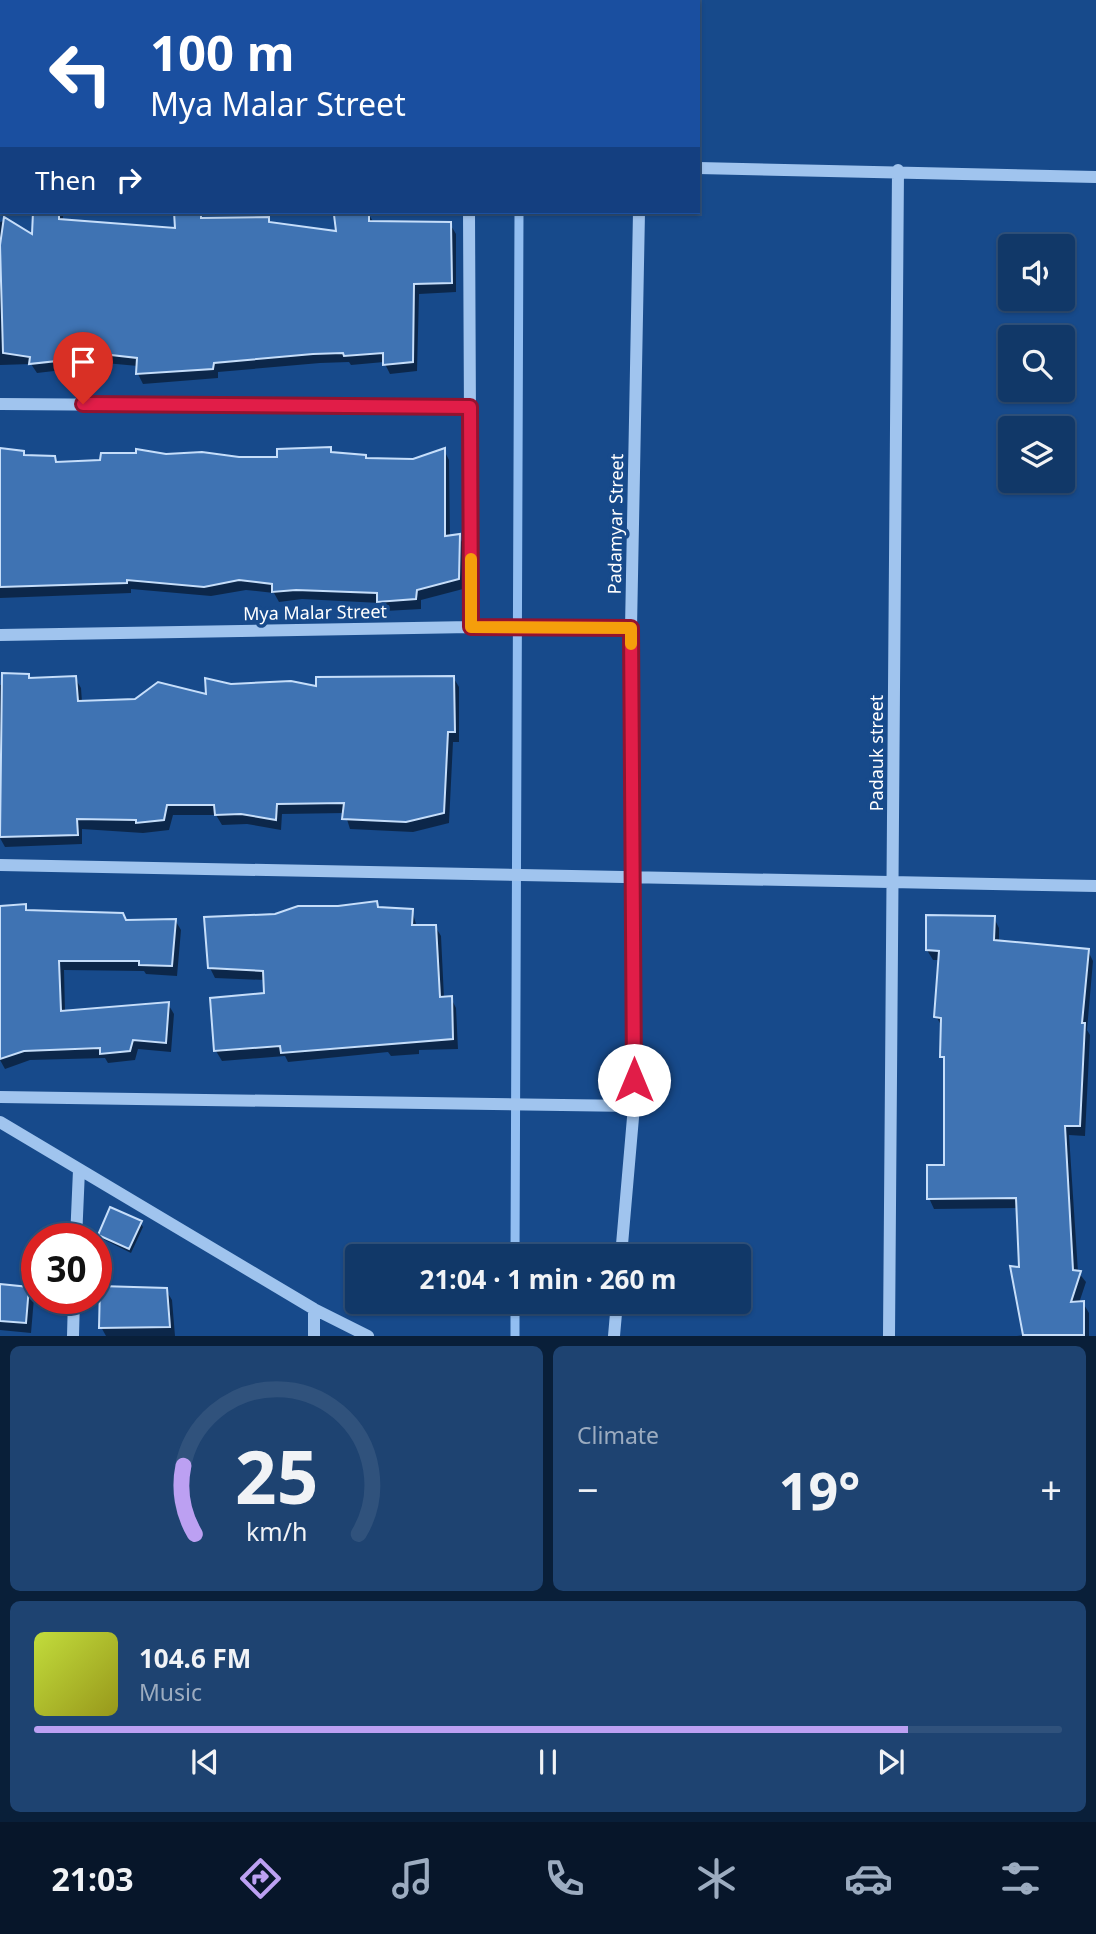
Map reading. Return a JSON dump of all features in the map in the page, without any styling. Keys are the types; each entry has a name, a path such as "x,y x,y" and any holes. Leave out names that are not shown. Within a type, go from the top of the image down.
{"street":[{"path":"700,168 898,170 1096,177"},
{"name":"Padauk street","path":"889,1335 898,170"},
{"path":"469,214 471,627"},
{"name":"Padamyar Street","path":"622,1244 634,1105 631,628 639,214"},
{"path":"0,404 470,407"},
{"name":"Mya Malar Street","path":"0,635 471,627 631,628"},
{"path":"0,865 1096,887"},
{"path":"0,1097 634,1105"},
{"path":"0,1122 314,1309 368,1335"},
{"path":"77,1223 79,1170"},
{"path":"314,1309 314,1335"},
{"path":"73,1335 74,1314"},
{"path":"614,1335 616,1314"}],"building":[{"path":"33,214 59,214 59,219 175,228 174,214 201,214 201,218 269,217 269,222 336,231 334,215 343,214 369,214 369,221 451,222 452,283 414,284 413,362 383,365 383,353 344,356 343,353 313,354 214,363 213,369 136,374 137,358 67,350 66,360 29,364 30,357 3,353 0,245 4,217 32,234"},
{"path":"331,447 331,452 366,455 366,458 413,459 445,448 445,536 460,534 459,579 417,590 416,599 377,602 377,593 296,590 272,592 272,584 239,580 204,587 127,580 127,583 0,587 0,448 24,451 24,455 55,456 56,462 100,460 101,453 136,453 136,449 166,454 202,452 239,457 277,457 277,449"},
{"path":"2,673 29,674 29,678 76,676 78,701 135,699 158,682 206,694 205,678 231,684 291,681 316,686 316,677 454,676 455,732 448,732 444,813 406,822 342,819 344,803 277,804 276,820 241,814 215,815 214,805 167,805 164,820 136,823 136,820 77,819 78,835 0,837"},
{"path":"377,901 378,907 413,909 412,925 436,925 440,997 452,996 453,1039 281,1053 280,1046 214,1051 210,998 264,993 263,971 208,968 204,917 275,914 298,906 338,906"},
{"path":"26,904 26,910 123,913 126,920 176,919 172,966 139,965 139,961 59,961 61,1011 169,1002 166,1043 133,1040 130,1051 100,1054 100,1048 24,1051 0,1059 0,906"},
{"path":"926,915 995,916 994,940 1089,949 1082,1023 1085,1023 1080,1126 1065,1126 1073,1270 1081,1271 1071,1302 1084,1301 1084,1335 1023,1335 1010,1266 1019,1267 1016,1198 927,1199 927,1165 944,1165 944,1057 940,1057 941,1018 934,1017 939,951 926,950"},
{"path":"110,1207 142,1221 129,1249 112,1241 112,1223 103,1223"},
{"path":"0,1284 21,1286 21,1314 27,1314 26,1323 0,1321"},
{"path":"112,1286 167,1288 170,1327 99,1328 99,1314 112,1314"}],"waterway":[{"path":"515,1244 519,214"},
{"path":"515,1314 515,1336"}],"slow traffic":[{"path":"471,559 471,627 631,628 631,644"}],"route":[{"path":"83,404 470,407 471,627 631,628 634,1080"}]}
